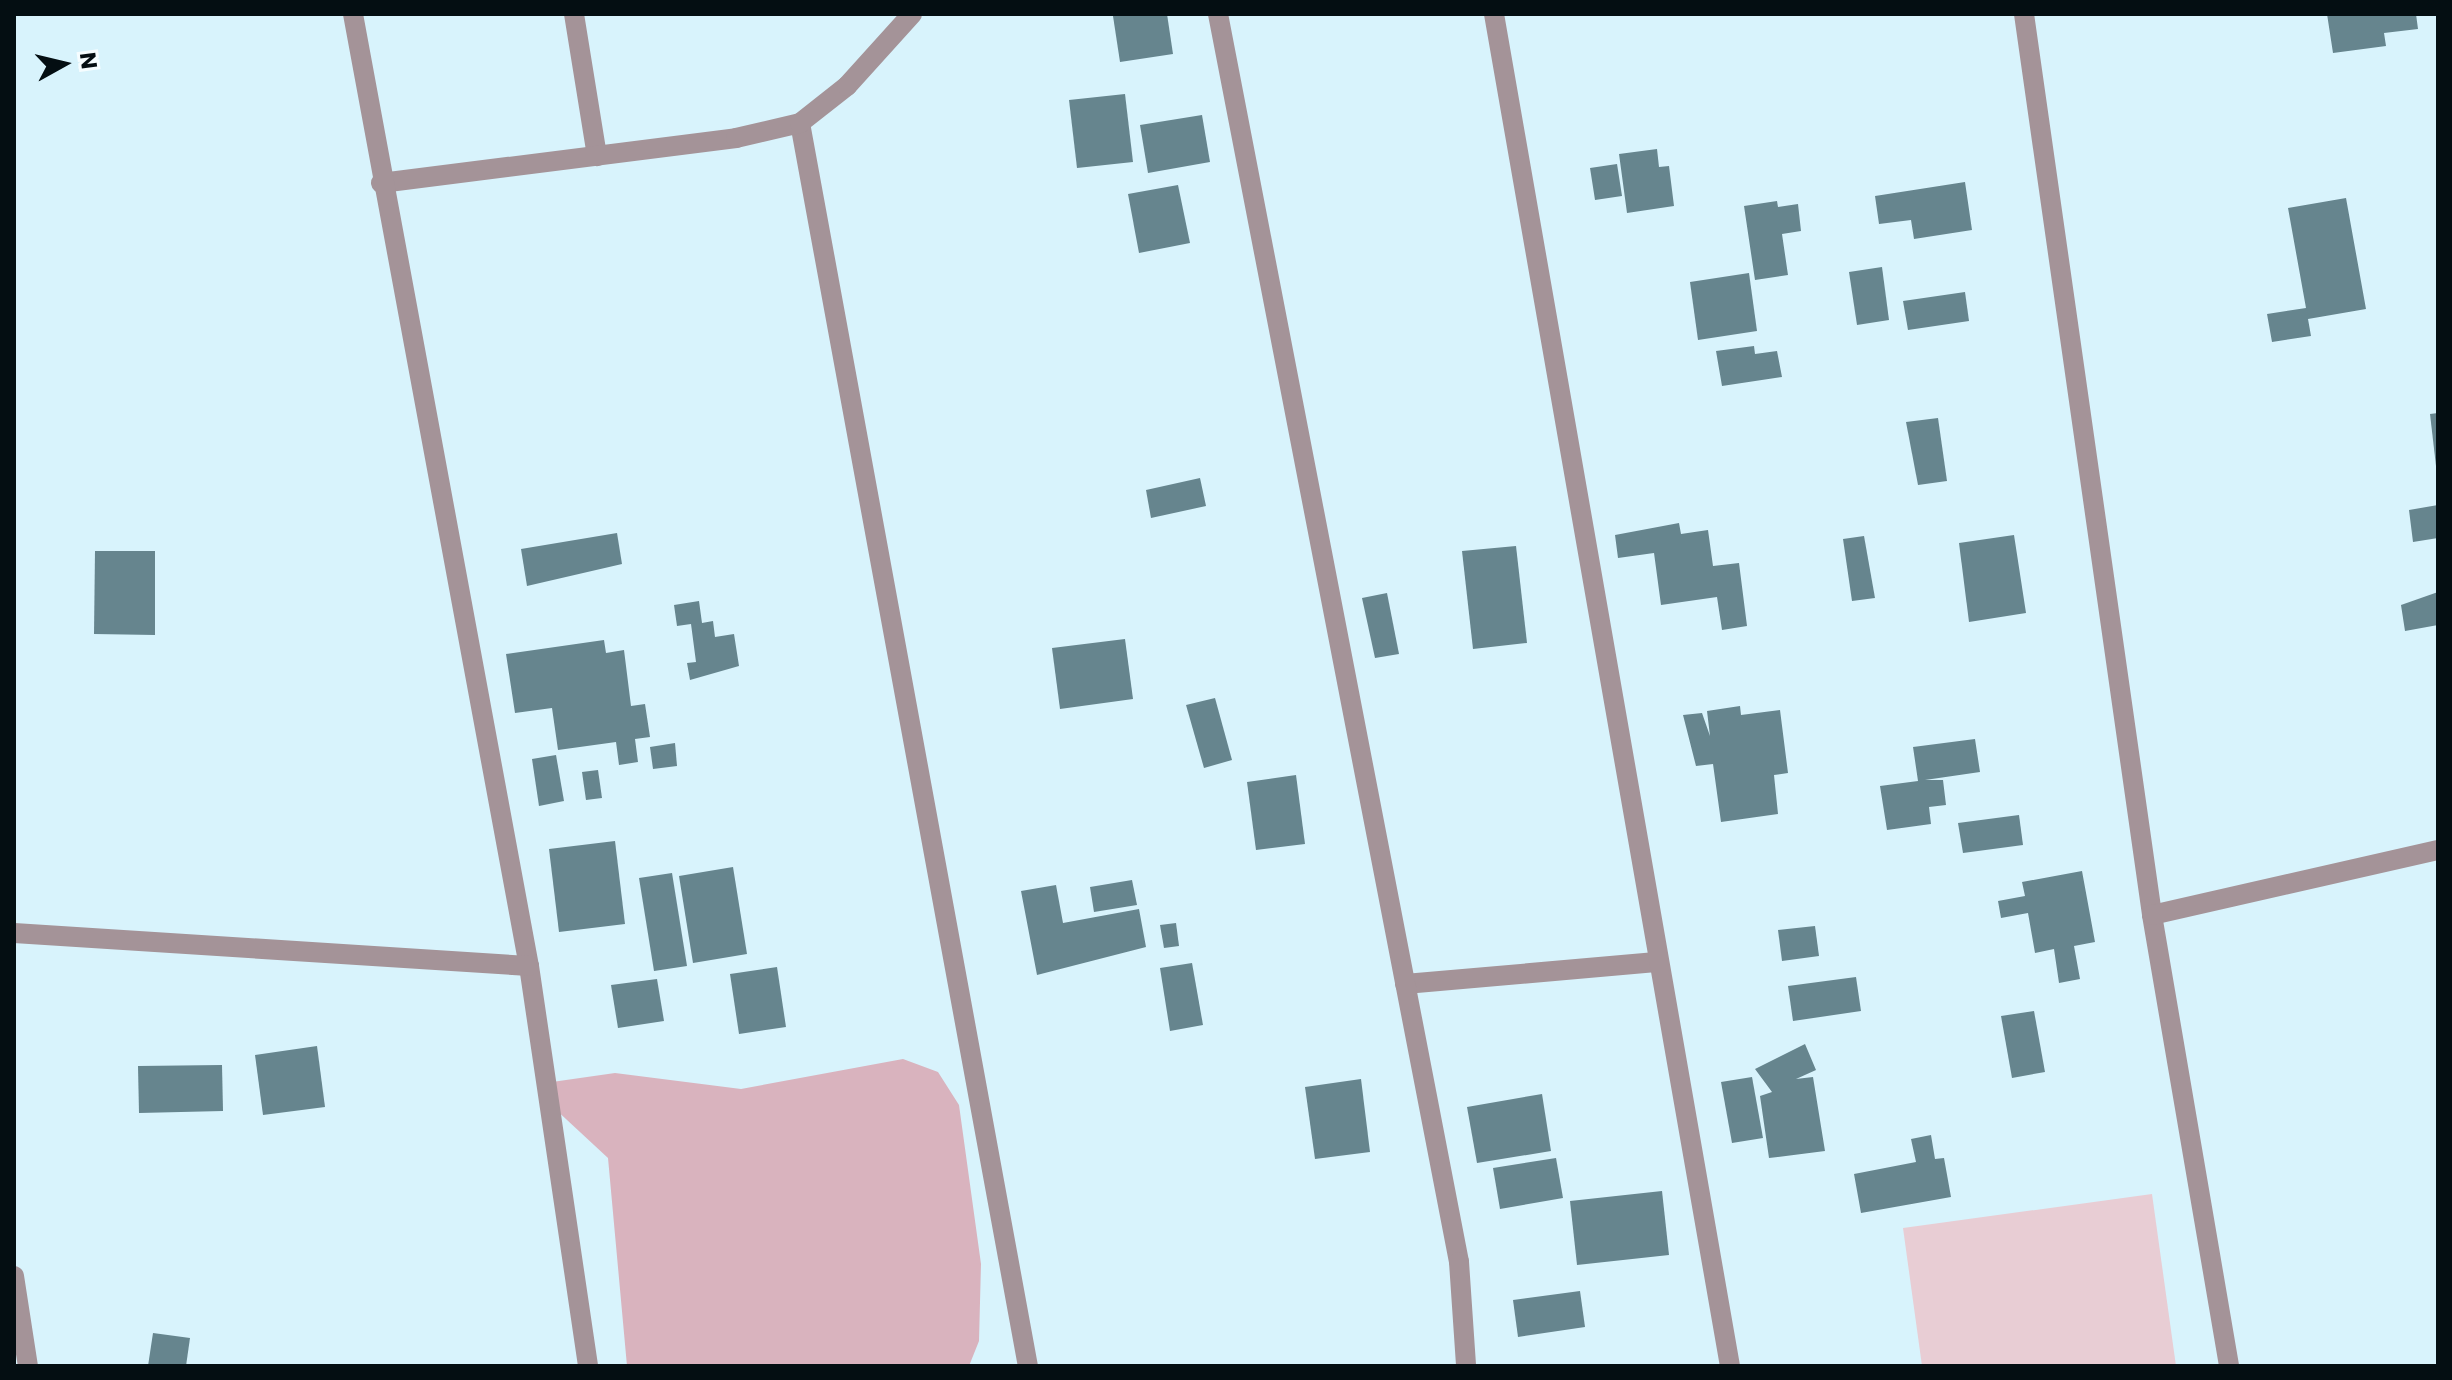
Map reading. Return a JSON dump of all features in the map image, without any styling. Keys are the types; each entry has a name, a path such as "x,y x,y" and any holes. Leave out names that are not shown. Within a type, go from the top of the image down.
{"street":[{"path":"353,14 381,183 529,966 588,1366"},
{"path":"574,14 597,156"},
{"path":"381,183 736,138 800,123 847,86 912,14"},
{"path":"1218,14 1459,1262 1466,1366"},
{"path":"1494,14 1656,962 1730,1366"},
{"path":"2024,14 2152,915 2229,1366"},
{"path":"800,123 1028,1366"},
{"path":"2152,915 2438,850"},
{"path":"14,933 529,966"},
{"path":"1405,984 1656,962"},
{"path":"14,1276 28,1366"}],"shaded area":[{"path":"903,1059 938,1072 959,1105 981,1264 979,1341 969,1366 627,1366 608,1158 539,1094 545,1083 615,1073 741,1089"},
{"path":"2152,1194 2176,1366 1922,1366 1903,1228"}],"building":[{"path":"1167,14 1173,54 1120,62 1113,16"},
{"path":"2327,14 2416,14 2418,29 2384,33 2386,46 2333,53"},
{"path":"1125,94 1133,162 1077,168 1069,100"},
{"path":"1202,115 1210,162 1148,173 1140,125"},
{"path":"1657,149 1659,167 1669,166 1674,206 1627,213 1619,154"},
{"path":"1617,164 1622,196 1595,200 1590,168"},
{"path":"1965,182 1972,230 1914,239 1911,220 1879,224 1875,196"},
{"path":"1178,185 1190,243 1139,253 1128,194"},
{"path":"2346,198 2366,309 2308,319 2311,336 2272,342 2267,314 2306,308 2288,208"},
{"path":"1777,201 1778,207 1798,204 1801,231 1782,234 1788,275 1755,280 1744,206"},
{"path":"1882,267 1889,320 1857,325 1849,272"},
{"path":"1749,273 1757,331 1698,340 1690,282"},
{"path":"1965,292 1969,321 1908,330 1903,301"},
{"path":"1754,346 1755,354 1777,351 1782,377 1722,386 1716,351"},
{"path":"2438,413 2438,466 2436,466 2430,414"},
{"path":"1938,418 1947,481 1918,485 1906,422"},
{"path":"1200,478 1206,506 1151,518 1146,490"},
{"path":"2438,505 2438,538 2413,542 2409,510"},
{"path":"1679,523 1681,534 1708,530 1713,566 1739,563 1747,626 1722,630 1717,597 1661,605 1654,553 1618,558 1615,535"},
{"path":"617,533 622,564 527,586 521,549"},
{"path":"2014,535 2026,613 1969,622 1959,543"},
{"path":"1864,536 1875,598 1852,601 1843,539"},
{"path":"1516,546 1527,643 1473,649 1462,551"},
{"path":"95,551 155,551 155,635 94,634"},
{"path":"2438,592 2438,625 2405,631 2401,605"},
{"path":"1387,593 1399,654 1375,658 1362,598"},
{"path":"699,601 702,623 713,621 715,637 734,634 739,666 690,680 687,663 696,662 691,624 677,626 674,605"},
{"path":"1125,639 1133,699 1060,709 1052,648"},
{"path":"604,640 606,653 624,650 631,706 645,704 650,737 635,739 638,762 619,765 616,742 558,750 552,708 515,713 506,654"},
{"path":"1215,698 1232,760 1204,768 1186,705"},
{"path":"1740,706 1741,715 1780,710 1788,773 1774,775 1778,814 1721,822 1713,764 1696,766 1683,715 1702,713 1710,736 1707,711"},
{"path":"1975,739 1980,772 1925,780 1943,780 1946,805 1929,807 1931,824 1887,830 1880,786 1918,781 1913,747"},
{"path":"675,743 677,766 653,769 650,747"},
{"path":"556,755 564,801 539,806 532,759"},
{"path":"598,770 602,798 586,800 582,772"},
{"path":"1296,775 1305,844 1256,850 1247,782"},
{"path":"2019,815 2023,845 1963,853 1958,823"},
{"path":"615,841 625,924 559,932 549,849"},
{"path":"733,867 747,954 693,963 679,876"},
{"path":"2082,871 2095,942 2074,946 2080,979 2059,983 2054,949 2035,953 2028,913 2001,918 1998,901 2025,896 2022,882"},
{"path":"672,873 687,966 654,971 639,878"},
{"path":"1132,880 1137,905 1094,912 1090,887"},
{"path":"1056,885 1063,923 1139,909 1146,947 1037,975 1021,891"},
{"path":"1176,923 1179,946 1164,948 1160,925"},
{"path":"1815,926 1819,956 1782,961 1778,930"},
{"path":"1192,963 1203,1025 1170,1031 1160,968"},
{"path":"777,967 786,1027 739,1034 730,974"},
{"path":"1856,977 1861,1011 1793,1021 1788,986"},
{"path":"657,979 664,1021 618,1028 611,985"},
{"path":"2034,1011 2045,1072 2012,1078 2001,1016"},
{"path":"1805,1044 1816,1070 1796,1079 1813,1077 1825,1151 1769,1158 1760,1096 1772,1092 1755,1069"},
{"path":"317,1046 325,1107 263,1115 255,1055"},
{"path":"222,1065 223,1111 139,1113 138,1066"},
{"path":"1752,1077 1763,1138 1732,1143 1721,1082"},
{"path":"1361,1079 1370,1152 1315,1159 1305,1087"},
{"path":"1542,1094 1551,1151 1477,1163 1467,1107"},
{"path":"1931,1135 1935,1159 1944,1158 1951,1197 1861,1213 1854,1174 1916,1162 1911,1139"},
{"path":"1556,1158 1563,1198 1500,1209 1493,1168"},
{"path":"1662,1191 1669,1255 1577,1265 1570,1201"},
{"path":"1580,1291 1585,1327 1518,1337 1513,1300"},
{"path":"153,1333 190,1338 186,1366 148,1366"}]}
